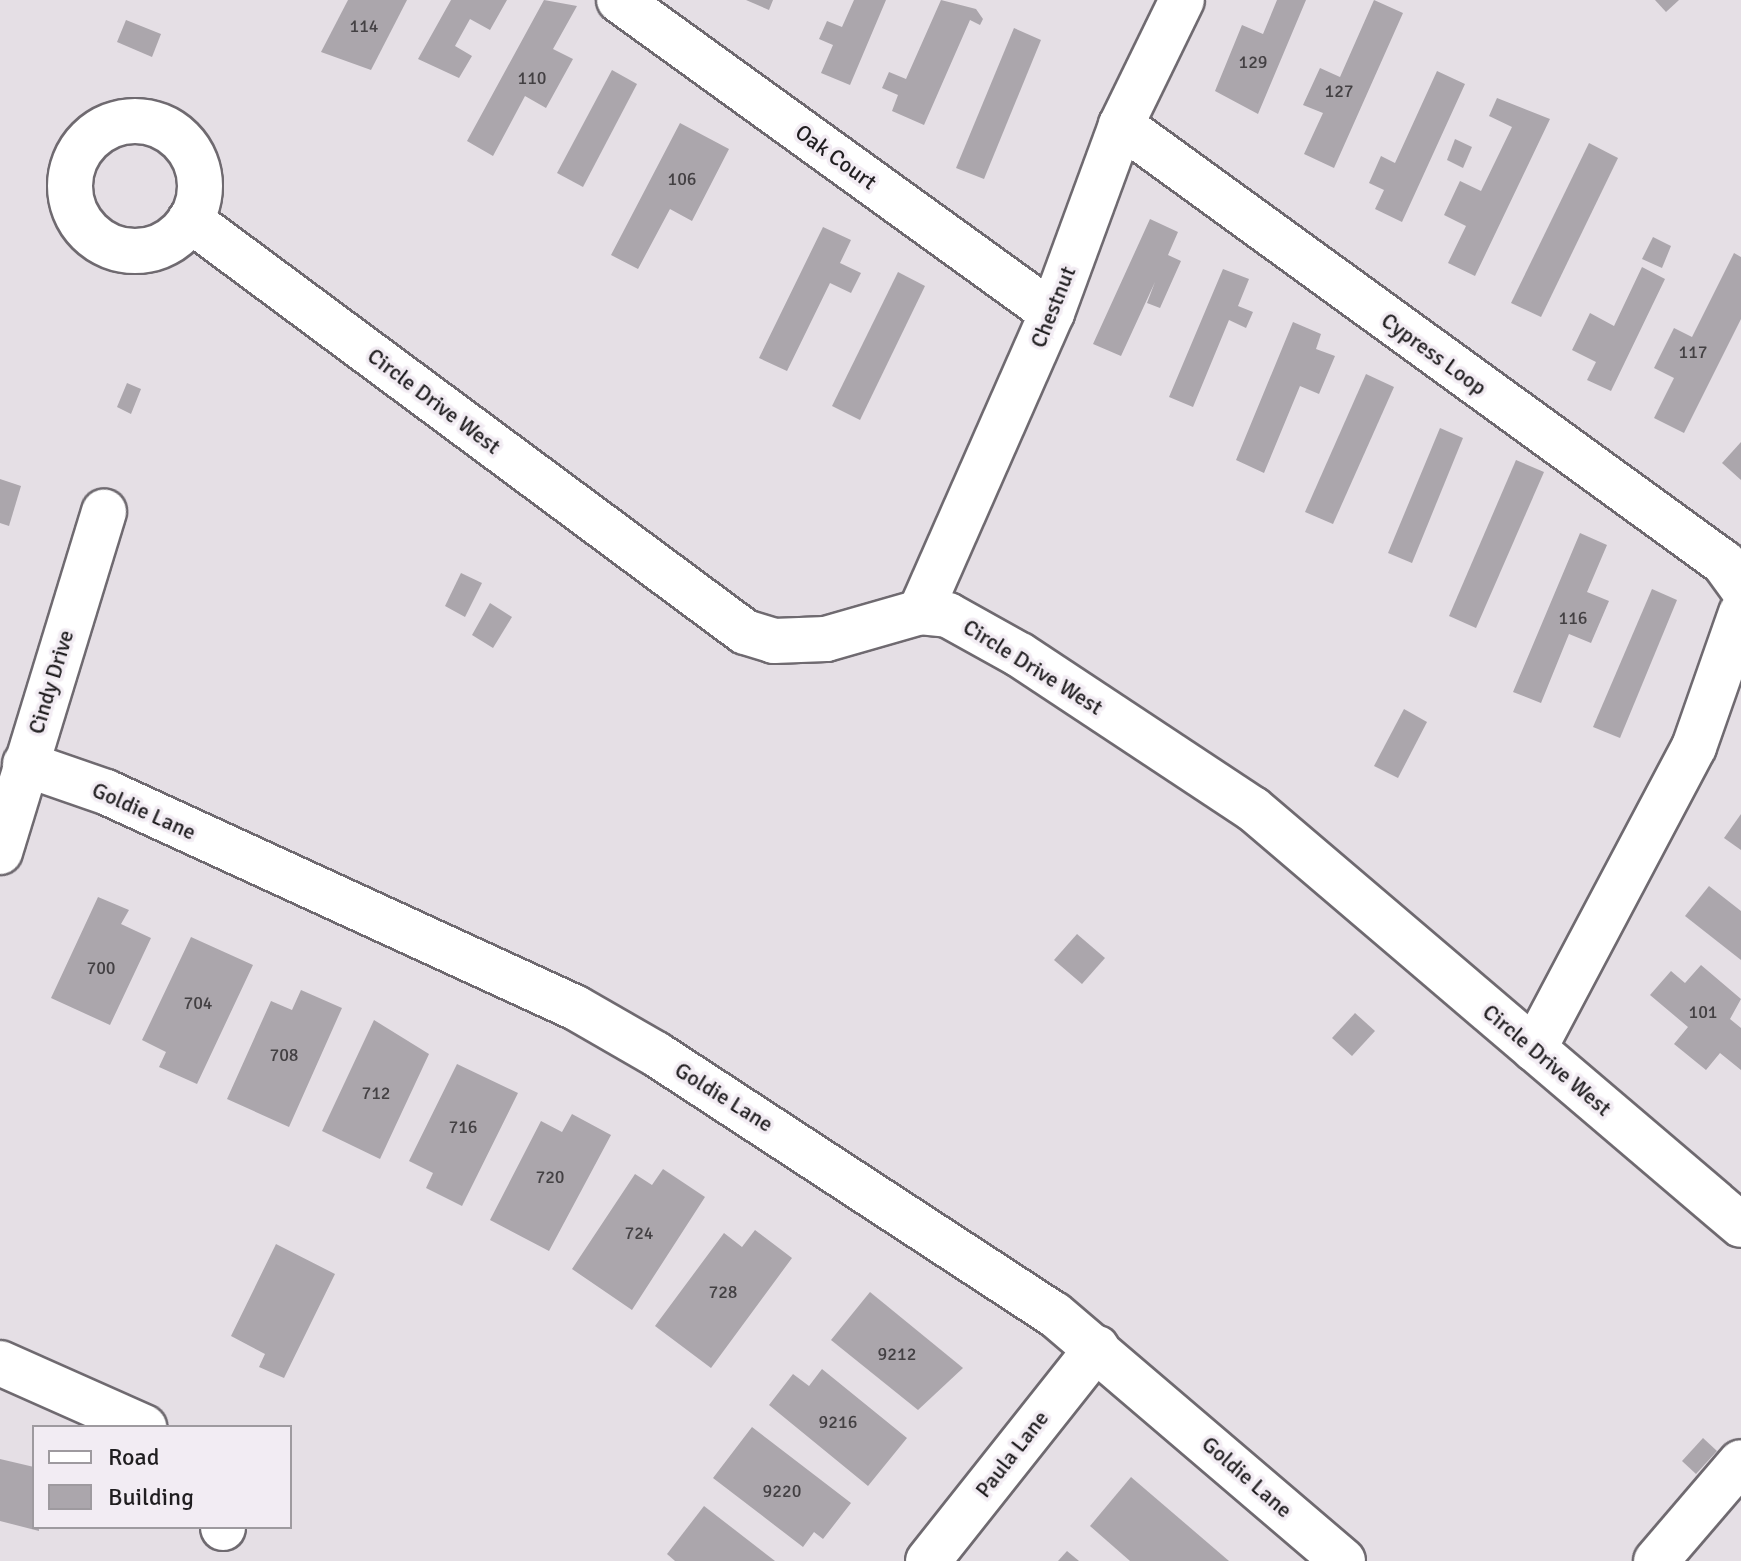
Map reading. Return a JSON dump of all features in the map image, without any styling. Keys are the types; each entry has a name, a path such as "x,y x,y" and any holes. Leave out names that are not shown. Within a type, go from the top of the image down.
{"street":[{"name":"Oak Court","path":"619,0 1052,313"},
{"name":"Chestnut","path":"920,612 1052,313 1121,125 1182,0"},
{"name":"Cypress Loop","path":"1121,125 1724,563 1741,586"},
{"name":"Circle Drive West","path":"190,220 745,632 774,641 826,639 920,612 948,615 1020,655 1253,809 1741,1225"},
{"name":"Cindy Drive","path":"0,852 104,512"},
{"path":"1534,1049 1694,747 1741,613"},
{"name":"Goldie Lane","path":"25,764 106,792 576,1008 757,1116 1097,1348 1343,1561"},
{"name":"Paula Lane","path":"928,1561 1097,1348"},
{"path":"0,1363 140,1425"},
{"path":"1656,1561 1741,1462"}],"building":[{"path":"348,0 407,0 371,70 321,52"},
{"path":"451,0 507,0 490,30 470,19 455,46 472,56 459,78 418,59"},
{"path":"544,0 577,6 553,49 573,59 546,108 525,96 493,156 467,141"},
{"path":"746,0 773,0 769,10"},
{"path":"854,0 886,0 850,85 821,73 833,45 819,39 827,21 842,27"},
{"path":"941,0 976,9 983,19 980,25 970,20 924,125 892,111 898,95 882,88 889,72 906,79"},
{"path":"1277,0 1306,0 1258,114 1215,91 1242,25 1263,34"},
{"path":"1374,0 1403,13 1334,168 1304,154 1323,113 1303,105 1320,68 1340,77"},
{"path":"1655,0 1679,0 1666,12"},
{"path":"126,20 161,34 152,57 117,42"},
{"path":"1014,28 1041,40 984,179 956,168"},
{"path":"612,70 637,84 583,187 557,173"},
{"path":"1437,71 1465,84 1402,222 1375,209 1384,190 1369,183 1381,156 1395,163"},
{"path":"1497,98 1550,119 1475,276 1448,263 1466,226 1444,215 1460,181 1481,191 1512,127 1489,116"},
{"path":"680,123 729,149 692,221 670,209 638,269 611,255"},
{"path":"1455,139 1472,147 1463,168 1447,160"},
{"path":"1589,143 1618,158 1541,317 1511,303"},
{"path":"1150,219 1178,232 1168,255 1181,261 1160,308 1147,303 1155,282 1121,356 1093,344"},
{"path":"823,227 851,240 840,263 861,273 851,293 830,283 787,371 759,358"},
{"path":"1653,237 1671,246 1662,268 1642,259"},
{"path":"1734,253 1741,257 1741,319 1684,433 1654,418 1674,378 1654,368 1674,328 1692,337"},
{"path":"1642,267 1665,279 1611,391 1587,380 1596,362 1572,350 1590,313 1614,326"},
{"path":"1223,269 1249,279 1238,306 1253,312 1246,328 1229,320 1193,407 1169,397"},
{"path":"898,272 925,286 860,420 832,406"},
{"path":"1293,322 1321,334 1316,349 1335,356 1319,394 1300,386 1264,473 1236,460"},
{"path":"1366,374 1394,387 1333,524 1305,512"},
{"path":"127,383 141,389 131,414 117,407"},
{"path":"1440,428 1463,438 1412,563 1388,553"},
{"path":"1741,442 1741,480 1722,463"},
{"path":"1516,460 1544,472 1476,628 1449,616"},
{"path":"0,479 21,486 9,526 0,523"},
{"path":"1580,533 1607,545 1587,592 1609,601 1591,643 1569,634 1541,703 1513,692"},
{"path":"461,573 482,583 465,617 445,606"},
{"path":"1652,589 1677,600 1620,738 1593,727"},
{"path":"490,603 512,617 493,648 472,635"},
{"path":"1404,709 1427,722 1398,778 1374,766"},
{"path":"1741,814 1741,850 1724,838"},
{"path":"1709,886 1741,911 1741,960 1685,916"},
{"path":"98,897 129,910 121,924 151,938 110,1025 51,998"},
{"path":"1077,934 1105,958 1082,984 1054,960"},
{"path":"191,937 253,965 197,1084 159,1067 166,1052 142,1040"},
{"path":"1701,965 1741,999 1730,1019 1741,1028 1741,1070 1720,1053 1706,1070 1674,1044 1688,1027 1650,995 1671,971 1685,983"},
{"path":"301,990 342,1008 289,1127 227,1099 271,1001 292,1010"},
{"path":"1355,1013 1375,1031 1352,1056 1332,1038"},
{"path":"374,1020 429,1054 380,1159 322,1131"},
{"path":"457,1064 518,1093 462,1206 426,1188 433,1173 409,1161"},
{"path":"572,1114 611,1135 549,1251 490,1220 541,1121 562,1132"},
{"path":"663,1169 705,1197 632,1310 572,1269 635,1174 652,1185"},
{"path":"755,1230 792,1258 711,1368 655,1326 724,1233 742,1247"},
{"path":"276,1244 335,1274 284,1378 259,1367 265,1354 231,1336"},
{"path":"870,1292 963,1368 918,1410 831,1340"},
{"path":"822,1369 907,1438 868,1486 769,1405 793,1374 809,1386"},
{"path":"752,1427 851,1503 823,1539 814,1532 803,1547 713,1478"},
{"path":"1703,1438 1717,1451 1696,1474 1682,1461"},
{"path":"0,1459 32,1467 32,1529 39,1531 0,1521"},
{"path":"1131,1477 1229,1561 1130,1561 1090,1526"},
{"path":"704,1506 775,1561 675,1561 667,1554"},
{"path":"1067,1551 1079,1561 1058,1561"}]}
